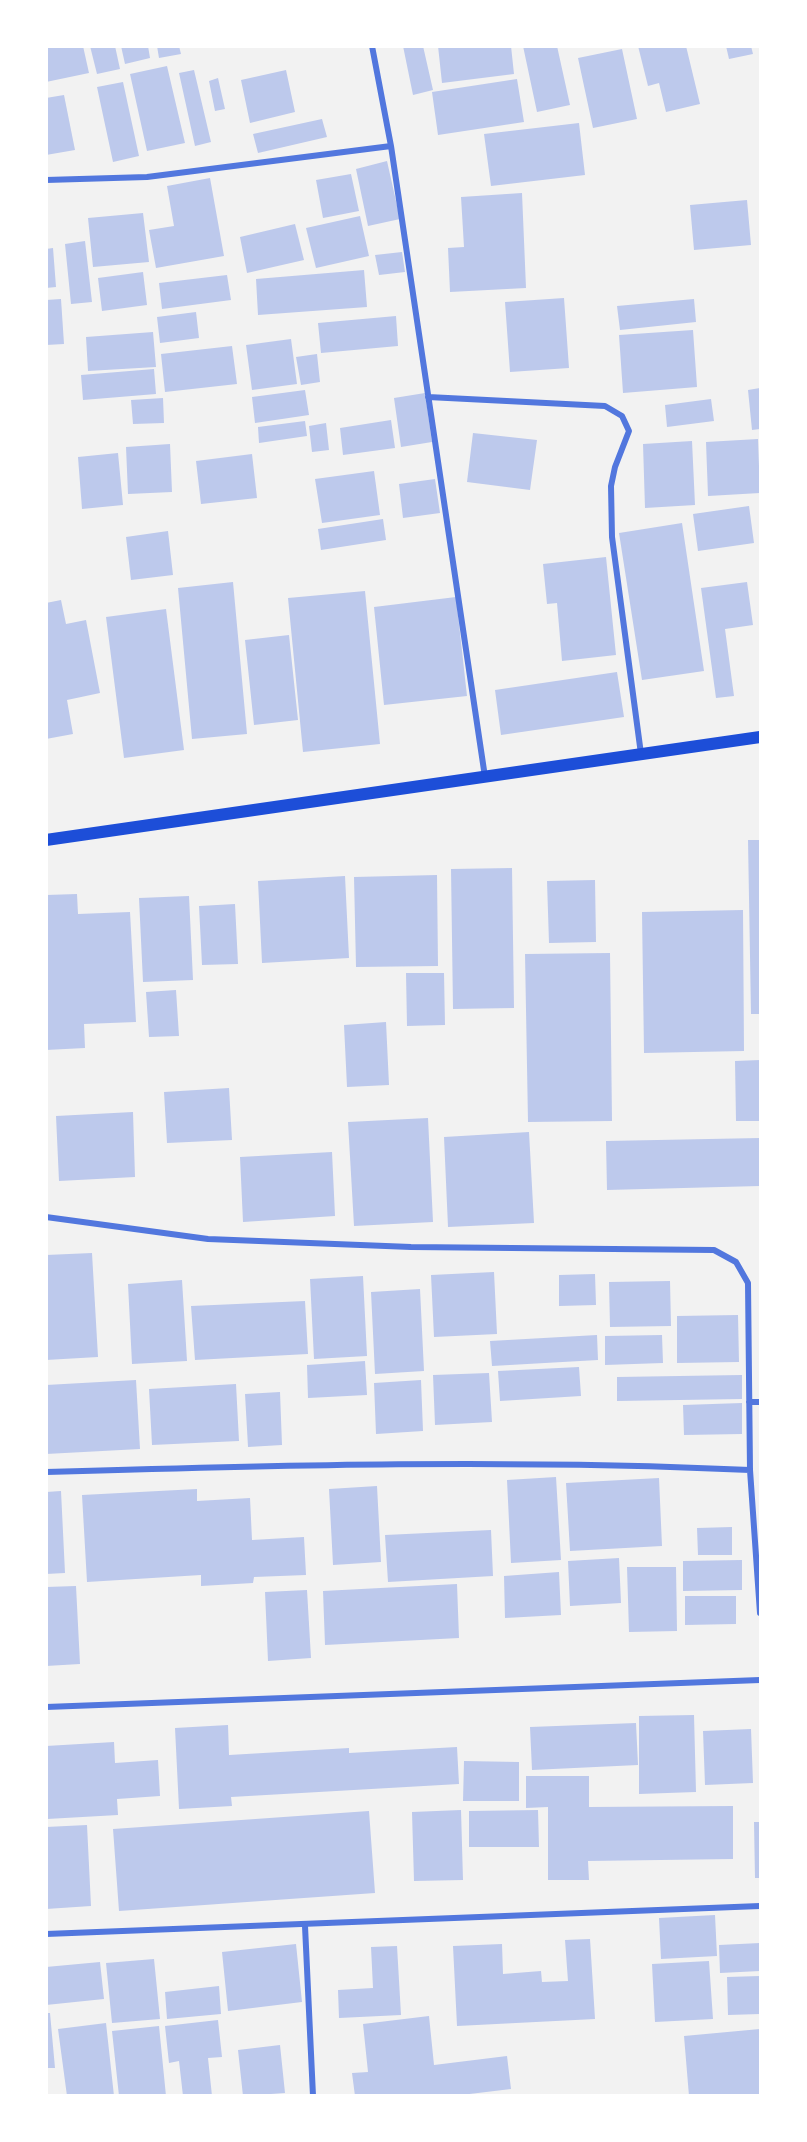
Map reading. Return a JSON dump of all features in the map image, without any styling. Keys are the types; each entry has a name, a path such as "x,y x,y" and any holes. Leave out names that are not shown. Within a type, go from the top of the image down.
{"main road":[{"path":"46,840 760,737"}],"street":[{"path":"372,46 391,146 485,777"},
{"path":"46,180 147,177 391,146"},
{"path":"428,397 604,406 622,416 629,431 615,467 611,486 612,537 641,754"},
{"path":"46,1217 208,1239 411,1248 714,1250 736,1262 748,1283 750,1470 760,1614"},
{"path":"749,1402 760,1402"},
{"path":"46,1472 358,1463 672,1466 750,1470"},
{"path":"46,1707 760,1680"},
{"path":"46,1934 305,1926 760,1906"},
{"path":"305,1926 313,2096"}],"building":[{"path":"46,46 83,46 89,73 46,82"},
{"path":"90,46 115,46 120,69 97,74"},
{"path":"121,46 148,46 150,58 125,64"},
{"path":"157,46 179,46 181,54 159,58"},
{"path":"403,46 423,46 433,90 413,95"},
{"path":"438,46 511,46 514,74 442,83"},
{"path":"523,46 557,46 570,105 537,112"},
{"path":"638,46 686,46 700,104 666,112 659,83 648,86"},
{"path":"726,46 751,46 753,54 729,59"},
{"path":"622,49 637,119 593,128 578,58"},
{"path":"167,66 185,143 147,151 130,74"},
{"path":"194,70 211,142 195,146 179,73"},
{"path":"286,70 295,112 250,123 241,80"},
{"path":"218,78 225,109 215,111 209,81"},
{"path":"517,79 524,122 438,135 432,92"},
{"path":"123,82 139,156 113,162 97,87"},
{"path":"64,95 75,150 46,155 46,98"},
{"path":"322,119 327,137 258,153 253,134"},
{"path":"579,123 585,175 491,186 484,134"},
{"path":"387,161 400,219 368,226 356,169"},
{"path":"351,174 359,211 323,218 316,180"},
{"path":"210,178 224,256 156,268 149,230 174,226 167,186"},
{"path":"522,193 526,288 450,292 448,248 464,247 461,197"},
{"path":"747,200 751,245 694,250 690,205"},
{"path":"143,213 149,262 93,267 88,218"},
{"path":"360,216 369,256 316,268 306,228"},
{"path":"295,224 304,260 247,273 240,237"},
{"path":"85,241 92,302 71,304 65,244"},
{"path":"53,248 56,287 46,288 46,249"},
{"path":"402,252 405,272 379,275 375,255"},
{"path":"364,270 367,307 258,315 256,279"},
{"path":"143,272 147,305 102,311 98,278"},
{"path":"227,275 231,300 162,309 159,283"},
{"path":"564,298 569,368 510,372 505,302"},
{"path":"61,299 64,344 46,345 46,300"},
{"path":"694,299 696,322 620,330 617,306"},
{"path":"196,312 199,338 160,343 157,317"},
{"path":"396,316 398,346 321,353 318,323"},
{"path":"693,330 697,387 623,393 619,335"},
{"path":"153,332 156,367 88,371 86,337"},
{"path":"291,339 297,384 252,390 246,345"},
{"path":"232,346 237,384 165,392 161,354"},
{"path":"317,354 320,382 301,385 296,357"},
{"path":"154,369 156,394 83,400 81,375"},
{"path":"760,388 760,429 752,430 748,390"},
{"path":"305,390 309,415 255,423 252,397"},
{"path":"425,393 432,442 401,447 394,398"},
{"path":"163,398 164,423 133,424 131,400"},
{"path":"711,399 714,421 667,427 665,405"},
{"path":"391,420 395,448 343,455 340,428"},
{"path":"305,421 307,436 259,443 258,427"},
{"path":"326,423 329,450 312,452 309,426"},
{"path":"473,433 537,440 530,490 467,482"},
{"path":"758,439 760,493 708,496 706,442"},
{"path":"692,441 695,505 645,508 643,444"},
{"path":"170,444 172,492 128,494 126,447"},
{"path":"118,453 123,505 82,509 78,457"},
{"path":"252,454 257,498 201,504 196,461"},
{"path":"374,471 380,515 322,523 315,479"},
{"path":"435,479 440,513 403,518 399,484"},
{"path":"749,506 754,543 698,551 693,514"},
{"path":"383,519 386,540 321,550 318,529"},
{"path":"682,523 704,671 642,680 619,533"},
{"path":"168,531 173,575 131,580 126,537"},
{"path":"606,557 616,655 562,661 557,603 547,604 543,564"},
{"path":"233,582 247,734 192,739 178,588"},
{"path":"747,582 753,625 725,629 734,696 716,698 701,588"},
{"path":"365,591 380,744 303,752 288,598"},
{"path":"456,597 467,696 384,705 374,607"},
{"path":"61,600 66,624 86,620 100,693 67,700 73,734 46,739 46,603"},
{"path":"166,609 184,750 124,758 106,617"},
{"path":"289,635 298,720 254,725 245,640"},
{"path":"617,672 624,717 501,735 495,690"},
{"path":"748,840 760,840 760,1014 751,1014"},
{"path":"512,868 514,1008 453,1009 451,869"},
{"path":"437,875 438,966 356,967 354,877"},
{"path":"345,876 349,958 262,963 258,881"},
{"path":"595,880 596,942 549,943 547,881"},
{"path":"77,894 78,914 130,912 136,1022 84,1024 85,1048 46,1050 46,895"},
{"path":"189,896 193,980 143,982 139,898"},
{"path":"235,904 238,964 202,965 199,906"},
{"path":"743,910 744,1051 644,1053 642,912"},
{"path":"610,953 612,1121 528,1122 525,954"},
{"path":"406,973 444,973 445,1025 407,1026"},
{"path":"176,990 179,1036 149,1037 146,992"},
{"path":"386,1022 389,1085 347,1087 344,1025"},
{"path":"760,1060 760,1121 736,1121 735,1061"},
{"path":"229,1088 232,1140 167,1143 164,1092"},
{"path":"133,1112 135,1177 59,1181 56,1116"},
{"path":"428,1118 433,1222 354,1226 348,1122"},
{"path":"529,1132 534,1223 448,1227 444,1137"},
{"path":"760,1138 760,1186 607,1190 606,1141"},
{"path":"332,1152 335,1216 243,1222 240,1157"},
{"path":"92,1253 98,1357 46,1360 46,1255"},
{"path":"494,1272 497,1334 434,1337 431,1275"},
{"path":"595,1274 596,1305 559,1306 559,1275"},
{"path":"363,1276 367,1356 314,1359 310,1279"},
{"path":"182,1280 187,1361 132,1364 128,1284"},
{"path":"670,1281 671,1326 610,1327 609,1282"},
{"path":"420,1289 424,1371 375,1374 371,1292"},
{"path":"305,1301 308,1354 195,1360 191,1306"},
{"path":"738,1315 739,1362 677,1363 677,1316"},
{"path":"597,1335 598,1360 492,1366 490,1341"},
{"path":"662,1335 663,1363 605,1365 605,1336"},
{"path":"365,1361 367,1395 308,1398 307,1365"},
{"path":"579,1367 581,1396 500,1401 498,1371"},
{"path":"489,1373 492,1422 435,1425 433,1375"},
{"path":"742,1375 742,1399 617,1401 617,1377"},
{"path":"136,1380 140,1449 46,1454 46,1385"},
{"path":"421,1380 423,1431 376,1434 374,1383"},
{"path":"236,1384 239,1441 152,1445 149,1389"},
{"path":"280,1392 282,1445 248,1447 245,1394"},
{"path":"742,1403 742,1434 684,1435 683,1405"},
{"path":"556,1477 561,1560 511,1563 507,1480"},
{"path":"659,1478 662,1546 570,1551 566,1483"},
{"path":"377,1486 381,1562 333,1565 329,1489"},
{"path":"197,1489 197,1501 250,1498 252,1540 304,1537 306,1575 254,1577 253,1583 201,1586 201,1575 87,1582 82,1495"},
{"path":"61,1491 65,1573 46,1574 46,1492"},
{"path":"732,1527 732,1555 698,1555 697,1528"},
{"path":"491,1530 493,1576 388,1582 385,1535"},
{"path":"619,1558 621,1603 570,1606 568,1561"},
{"path":"742,1560 742,1590 683,1591 683,1561"},
{"path":"627,1567 676,1567 677,1631 629,1632"},
{"path":"559,1572 561,1615 505,1618 504,1576"},
{"path":"457,1584 459,1638 325,1645 323,1591"},
{"path":"76,1586 80,1664 46,1666 46,1587"},
{"path":"307,1590 311,1658 268,1661 265,1592"},
{"path":"685,1596 736,1596 736,1624 685,1625"},
{"path":"694,1715 696,1792 639,1794 639,1716"},
{"path":"636,1723 638,1765 532,1770 530,1727"},
{"path":"228,1725 229,1755 349,1748 349,1753 457,1747 459,1784 231,1797 232,1806 179,1809 175,1728"},
{"path":"751,1729 753,1783 705,1785 703,1731"},
{"path":"114,1742 115,1763 158,1760 160,1796 117,1799 118,1815 47,1819 46,1746"},
{"path":"464,1761 519,1762 519,1801 463,1801"},
{"path":"526,1776 589,1776 589,1807 733,1806 733,1859 588,1861 589,1880 548,1880 548,1807 526,1808"},
{"path":"461,1810 463,1880 414,1881 412,1812"},
{"path":"538,1810 539,1847 469,1847 469,1811"},
{"path":"369,1811 375,1893 119,1911 113,1829"},
{"path":"754,1822 760,1822 760,1878 755,1878"},
{"path":"87,1825 91,1906 46,1909 46,1827"},
{"path":"715,1915 717,1956 661,1959 659,1918"},
{"path":"590,1939 595,2019 457,2026 453,1946 502,1944 503,1974 541,1971 542,1982 568,1981 565,1940"},
{"path":"760,1943 760,1971 720,1973 719,1945"},
{"path":"296,1944 302,2002 228,2011 222,1952"},
{"path":"397,1946 401,2015 339,2018 338,1990 373,1988 371,1947"},
{"path":"154,1959 160,2019 112,2023 106,1963"},
{"path":"709,1961 713,2019 655,2022 652,1964"},
{"path":"100,1962 104,1999 46,2005 46,1967"},
{"path":"760,1976 760,2014 728,2015 727,1977"},
{"path":"219,1986 221,2014 167,2019 165,1992"},
{"path":"46,2013 50,2013 55,2068 46,2068"},
{"path":"429,2016 434,2065 507,2056 511,2089 453,2096 355,2096 352,2073 368,2072 363,2024"},
{"path":"218,2020 222,2057 208,2058 212,2096 183,2096 179,2061 169,2063 165,2026"},
{"path":"106,2023 114,2096 67,2096 58,2029"},
{"path":"159,2026 166,2096 119,2096 112,2031"},
{"path":"760,2029 760,2094 689,2096 684,2036"},
{"path":"280,2045 285,2093 243,2096 238,2050"}]}
